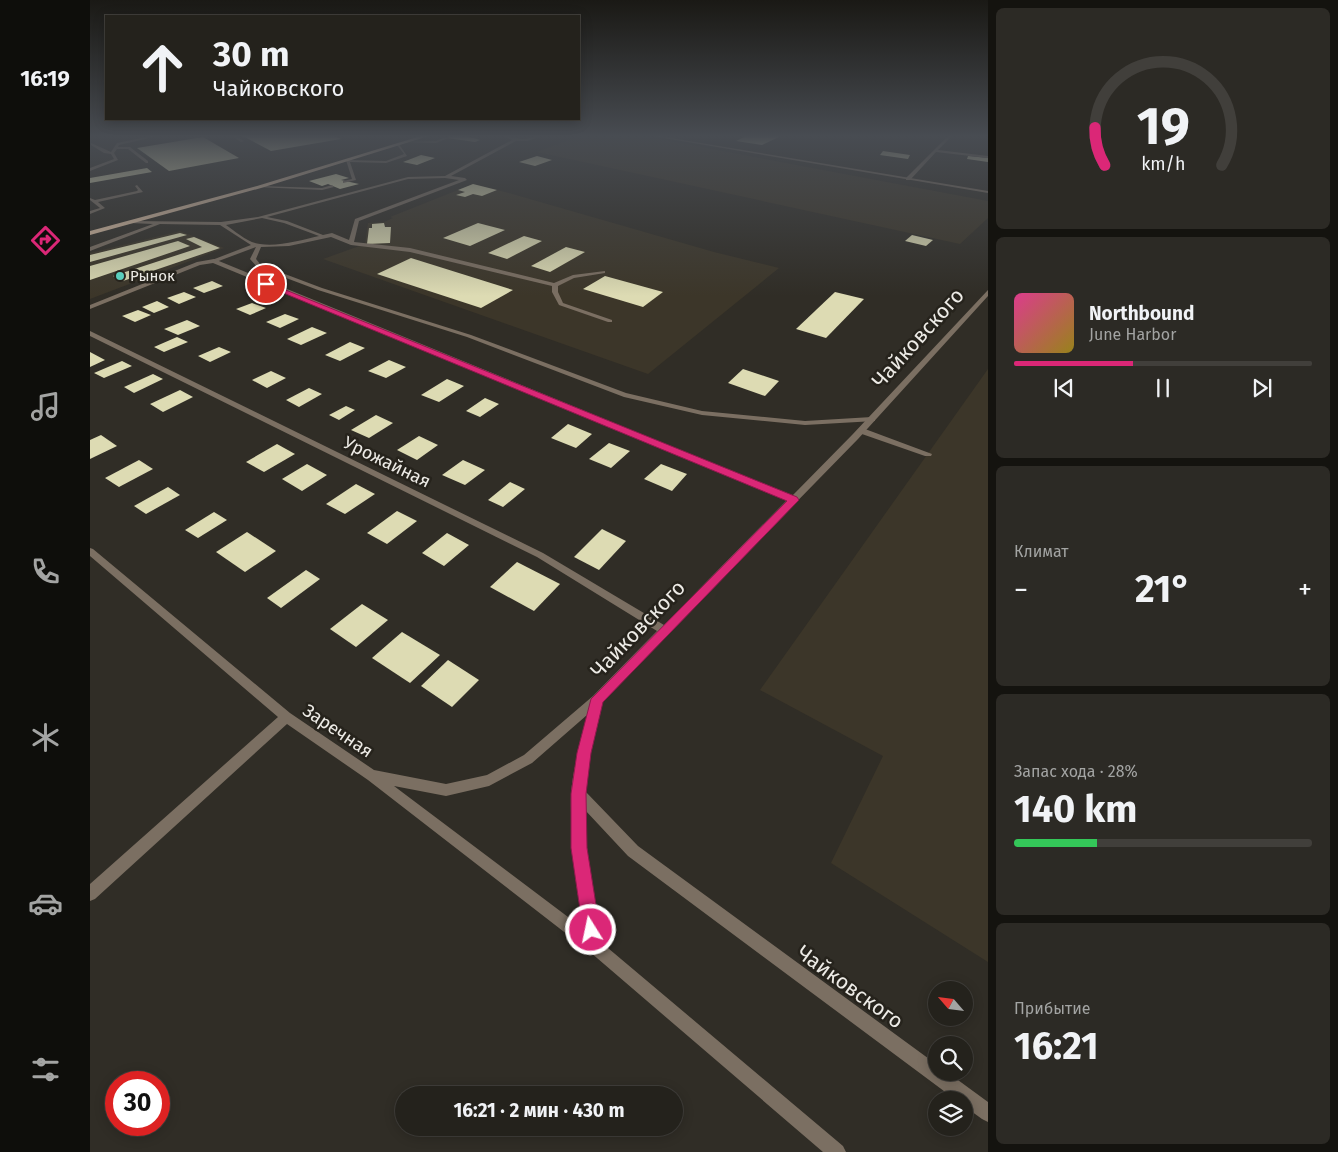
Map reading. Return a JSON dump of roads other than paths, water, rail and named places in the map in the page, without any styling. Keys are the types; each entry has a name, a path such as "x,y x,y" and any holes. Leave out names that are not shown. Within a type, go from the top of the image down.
{"highway":[{"path":"90,233 253,189"}],"street":[{"path":"92,200 138,192 141,191 139,189"},
{"path":"132,222 221,224 258,218 368,189"},
{"path":"351,243 357,220 441,189"},
{"path":"968,189 988,192"},
{"path":"90,213 102,210 92,200"},
{"path":"258,218 285,222 322,236"},
{"path":"90,249 136,234 162,223"},
{"path":"221,224 257,245"},
{"path":"90,306 199,264 214,262 257,245 289,244 332,235 351,243 410,250 555,285 573,277 603,272"},
{"path":"257,245 253,259 259,266 320,289 469,336 624,395 702,413 805,423 872,419"},
{"path":"214,262 794,500"},
{"path":"555,285 555,292 560,304 610,321"},
{"name":"Чайковского","path":"988,292 862,431 597,699 584,753 578,794 633,852 988,1113"},
{"name":"Урожайная","path":"90,333 540,555 664,630"},
{"path":"862,431 928,454"},
{"name":"Заречная","path":"90,551 286,717 371,775 446,790 489,780 528,759 597,699"},
{"path":"90,894 286,717"},
{"path":"371,775 595,947 837,1152"},
{"path":"578,794 579,848 595,947"}],"place":[{"name":"Рынок","path":"120,276"}]}
